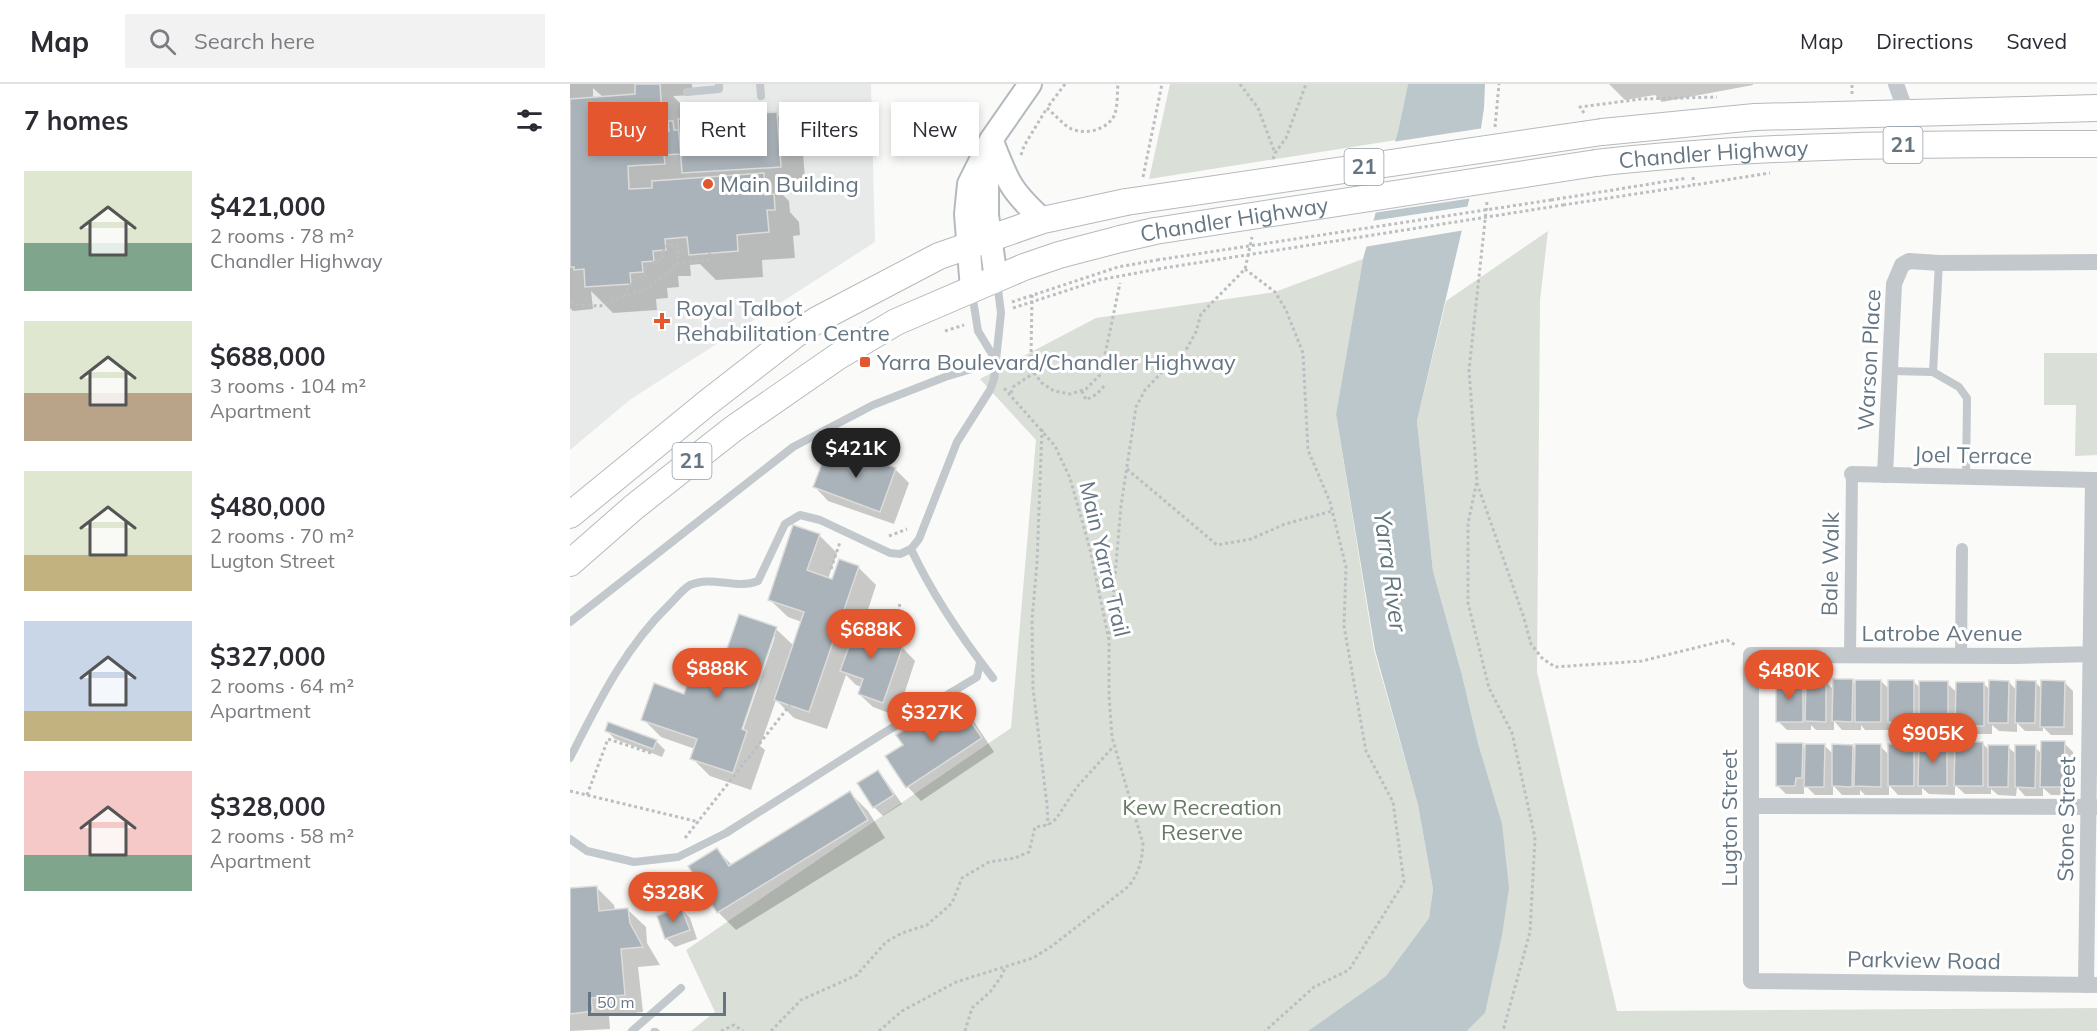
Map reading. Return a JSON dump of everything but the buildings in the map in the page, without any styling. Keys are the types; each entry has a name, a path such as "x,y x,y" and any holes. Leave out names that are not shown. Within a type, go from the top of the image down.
{"main road":[{"path":"996,279 978,242 967,190 971,177 989,145 1030,84"},
{"name":"Chandler Highway","path":"570,515 706,403 795,334 817,320 927,261 1043,220 1126,202 1602,132 1755,117 2097,108"},
{"name":"Chandler Highway","path":"570,563 652,493 733,429 808,375 897,322 996,279 1059,255 1155,231 1596,163 1670,154 1789,147 2097,144"},
{"path":"989,145 1010,187 1043,220"},
{"path":"972,289 978,242"}],"street":[{"path":"1896,84 1906,112"},
{"name":"Warson Place","path":"1886,475 1894,284 1902,265 1909,261 1939,263 2097,262"},
{"name":"Joel Terrace","path":"1852,474 2095,480"},
{"name":"Bale Walk","path":"1850,655 1852,474"},
{"path":"2094,654 2095,480"},
{"path":"1961,656 1962,549"},
{"name":"Latrobe Avenue","path":"1751,655 2094,654"},
{"name":"Stone Street","path":"2091,985 2094,654"},
{"name":"Lugton Street","path":"1751,655 1751,981"},
{"path":"1751,806 2093,807"},
{"name":"Parkview Road","path":"1751,981 2091,985"}],"lane":[{"path":"687,92 719,89 718,84"},
{"path":"760,84 761,96"},
{"path":"1933,372 1939,263"},
{"path":"570,758 621,664 652,622 689,586 712,580 748,585 758,581 785,524 800,515 820,520 890,553 900,554 911,549 920,539 957,442 990,390 995,374 1001,313 996,279"},
{"path":"972,289 978,331 995,361"},
{"path":"570,622 793,447 873,405 945,377 995,361"},
{"path":"1890,371 1933,372 1959,387 1967,398 1966,477"},
{"path":"911,549 928,586 960,637 993,678"},
{"path":"570,839 587,851 634,862 678,857 726,833 977,677 980,662"},
{"path":"632,1031 681,988"}],"path":[{"path":"1020,159 1024,146 1065,84"},
{"path":"1047,108 1073,130 1099,129 1113,117 1118,84"},
{"path":"1143,177 1162,84"},
{"path":"1240,84 1258,108 1275,153"},
{"path":"1272,163 1275,153 1286,138 1306,84"},
{"path":"1495,130 1498,84"},
{"path":"1584,113 1580,107 1585,105 1617,102"},
{"path":"1120,283 1103,370 1095,381 1082,391 1070,394 1058,392 1042,383 1034,373 1031,356 1032,295 1118,267 1693,177"},
{"path":"1032,302 1100,280 1158,269 1694,185"},
{"path":"1621,188 1622,195"},
{"path":"1487,199 1469,370 1477,481 1531,644 1542,658 1555,667 1642,661 1727,640 1751,655"},
{"path":"1109,640 1121,506 1136,407 1145,390 1183,355 1196,332 1201,314 1245,269 1252,237"},
{"path":"570,302 600,306 649,287 673,269 678,262 677,245 668,244 663,252 663,259 645,266 645,276 632,283 624,296"},
{"path":"678,262 708,260 710,252"},
{"path":"1245,269 1275,292 1286,310 1303,352 1308,450 1330,502 1346,567 1344,626 1366,751 1394,802 1404,882 1349,970 1314,987 1264,1031"},
{"name":"Main Yarra Trail","path":"879,1031 902,1011 956,981 1033,958 1052,946 1129,886 1143,861 1143,844 1114,746 1110,717 1109,640 1090,549 1070,478 1055,446 1011,393 1012,387 1034,373"},
{"path":"1082,391 1086,400 1097,394 1105,385"},
{"path":"1042,429 1037,563 1032,620 1033,688 1048,825"},
{"path":"1127,469 1217,545 1251,539 1284,524 1332,511"},
{"path":"1477,481 1468,522 1468,603 1489,688 1512,733 1535,838 1530,932 1503,1031"},
{"path":"880,533 890,536 906,531 910,524"},
{"path":"831,568 839,544 847,532"},
{"path":"888,641 900,604"},
{"path":"667,860 790,705"},
{"path":"587,795 608,739 651,753"},
{"path":"771,1031 801,1000 857,975 885,942 902,933 927,925 952,903 962,878 989,862 1014,858 1029,852 1035,827 1048,825 1056,819 1077,787 1114,746"},
{"path":"570,791 699,822"},
{"path":"965,1031 972,1008 990,992 1005,968"},
{"path":"721,1031 734,1025 743,1031"}],"shaded area":[{"name":"Royal Talbot Rehabilitation Centre","path":"570,84 871,84 871,102 779,102 779,156 873,156 875,242 631,399 570,450"}],"green space":[{"path":"1170,84 1408,84 1396,140 1149,179"},
{"path":"1548,231 1540,300 1537,672 1617,1011 2097,1008 2097,1031 1467,1031 1485,1013 1479,747 1433,571 1417,421 1446,301"},
{"name":"Kew Recreation Reserve","path":"1363,259 1336,414 1374,650 1418,805 1433,889 1429,918 1386,976 1308,1031 691,1031 715,1012 686,950 1011,728 1036,440 980,379 1096,318 1275,292"},
{"path":"2044,353 2097,353 2097,455 2075,456 2076,405 2044,405"}],"water":[{"name":"Yarra River","path":"1408,84 1485,84 1484,108 1473,183 1417,421 1433,571 1479,747 1502,824 1509,888 1502,935 1485,1013 1467,1031 1308,1031 1386,976 1429,918 1433,889 1418,805 1375,650 1336,414 1363,259 1398,131"}],"pier":[{"path":"1484,128 1473,198 1373,213 1392,142"},
{"path":"1471,206 1465,230 1364,247 1371,221"}],"place":[{"name":"Main Building","path":"708,184"},
{"name":"Royal Talbot Rehabilitation Centre","path":"662,321"},
{"name":"Yarra Boulevard/Chandler Highway","path":"865,362"}]}
